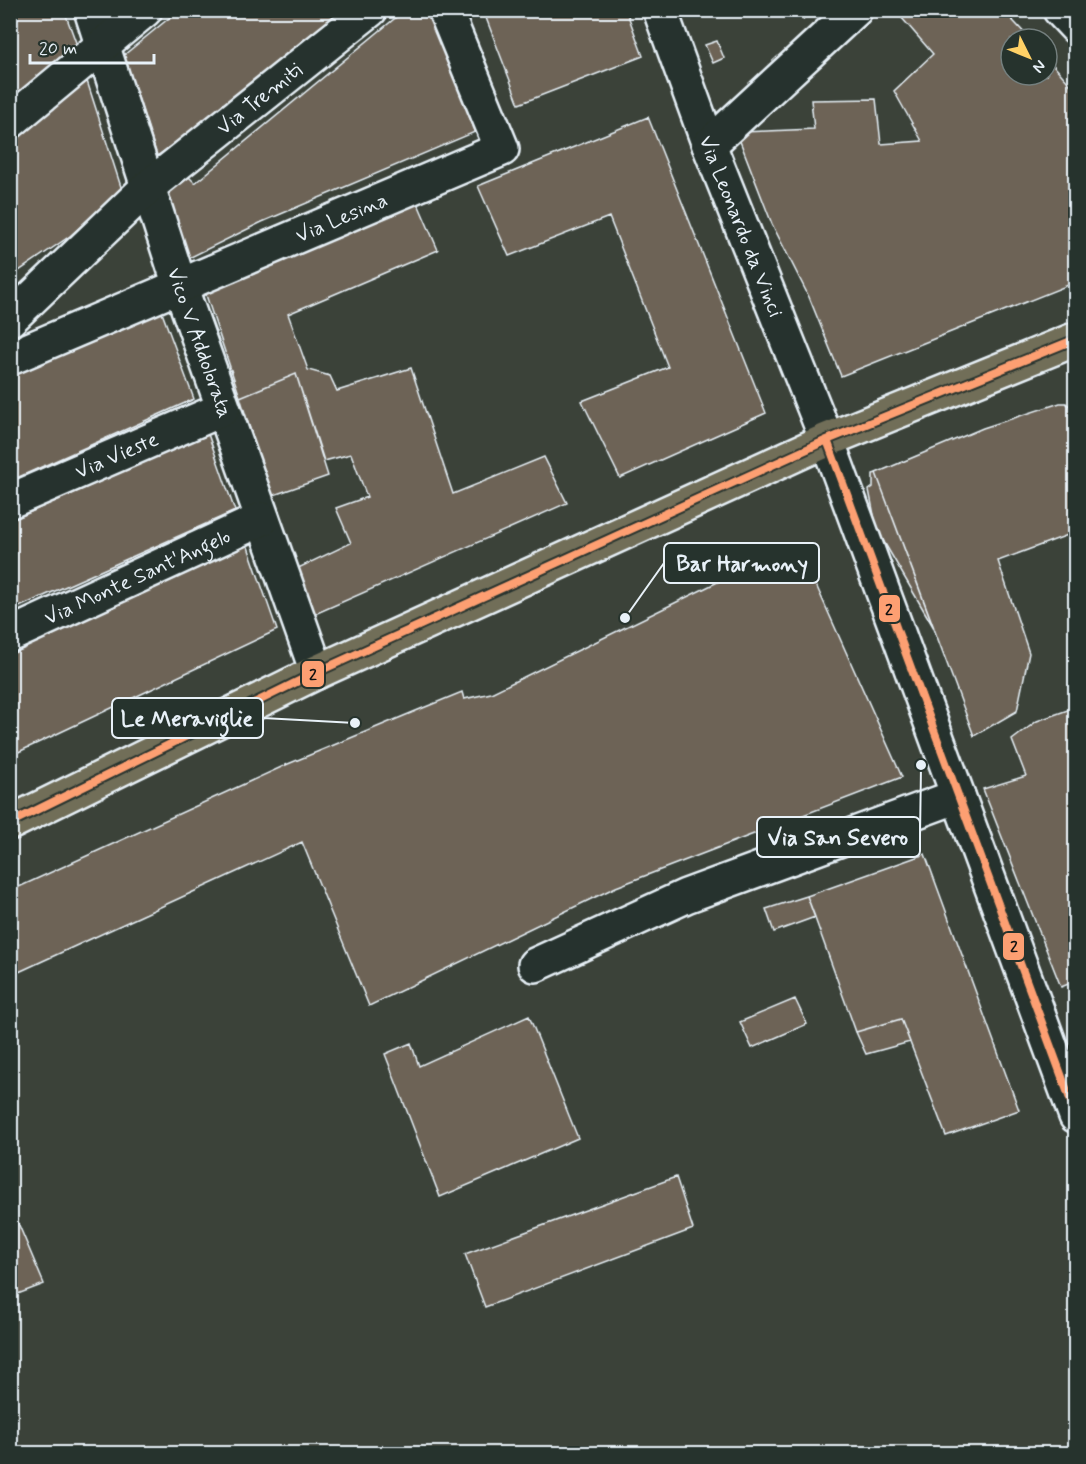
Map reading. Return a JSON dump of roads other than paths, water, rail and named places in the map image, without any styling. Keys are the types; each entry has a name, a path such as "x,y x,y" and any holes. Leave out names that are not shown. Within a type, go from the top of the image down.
{"main road":[{"path":"10,823 317,672 827,440 1076,339"}],"street":[{"name":"Vico V Addolorata","path":"91,10 180,286 317,672"},
{"path":"10,122 145,10"},
{"name":"Via Tremiti","path":"10,319 148,187 370,10"},
{"name":"Via Lesina","path":"10,358 502,149 445,10"},
{"name":"Via Leonardo da Vinci","path":"660,10 709,144 827,440 958,796 1066,1064 1076,1116"},
{"path":"709,144 855,10"},
{"path":"1060,10 1076,27"},
{"name":"Via Vieste","path":"10,501 223,408"},
{"name":"Via Monte Sant'Angelo","path":"10,635 262,519"},
{"path":"535,965 686,897 958,796"}],"place":[{"name":"Bar Harmony","path":"625,618"},
{"name":"Le Meraviglie","path":"355,723"},
{"name":"Via San Severo","path":"921,765"}]}
